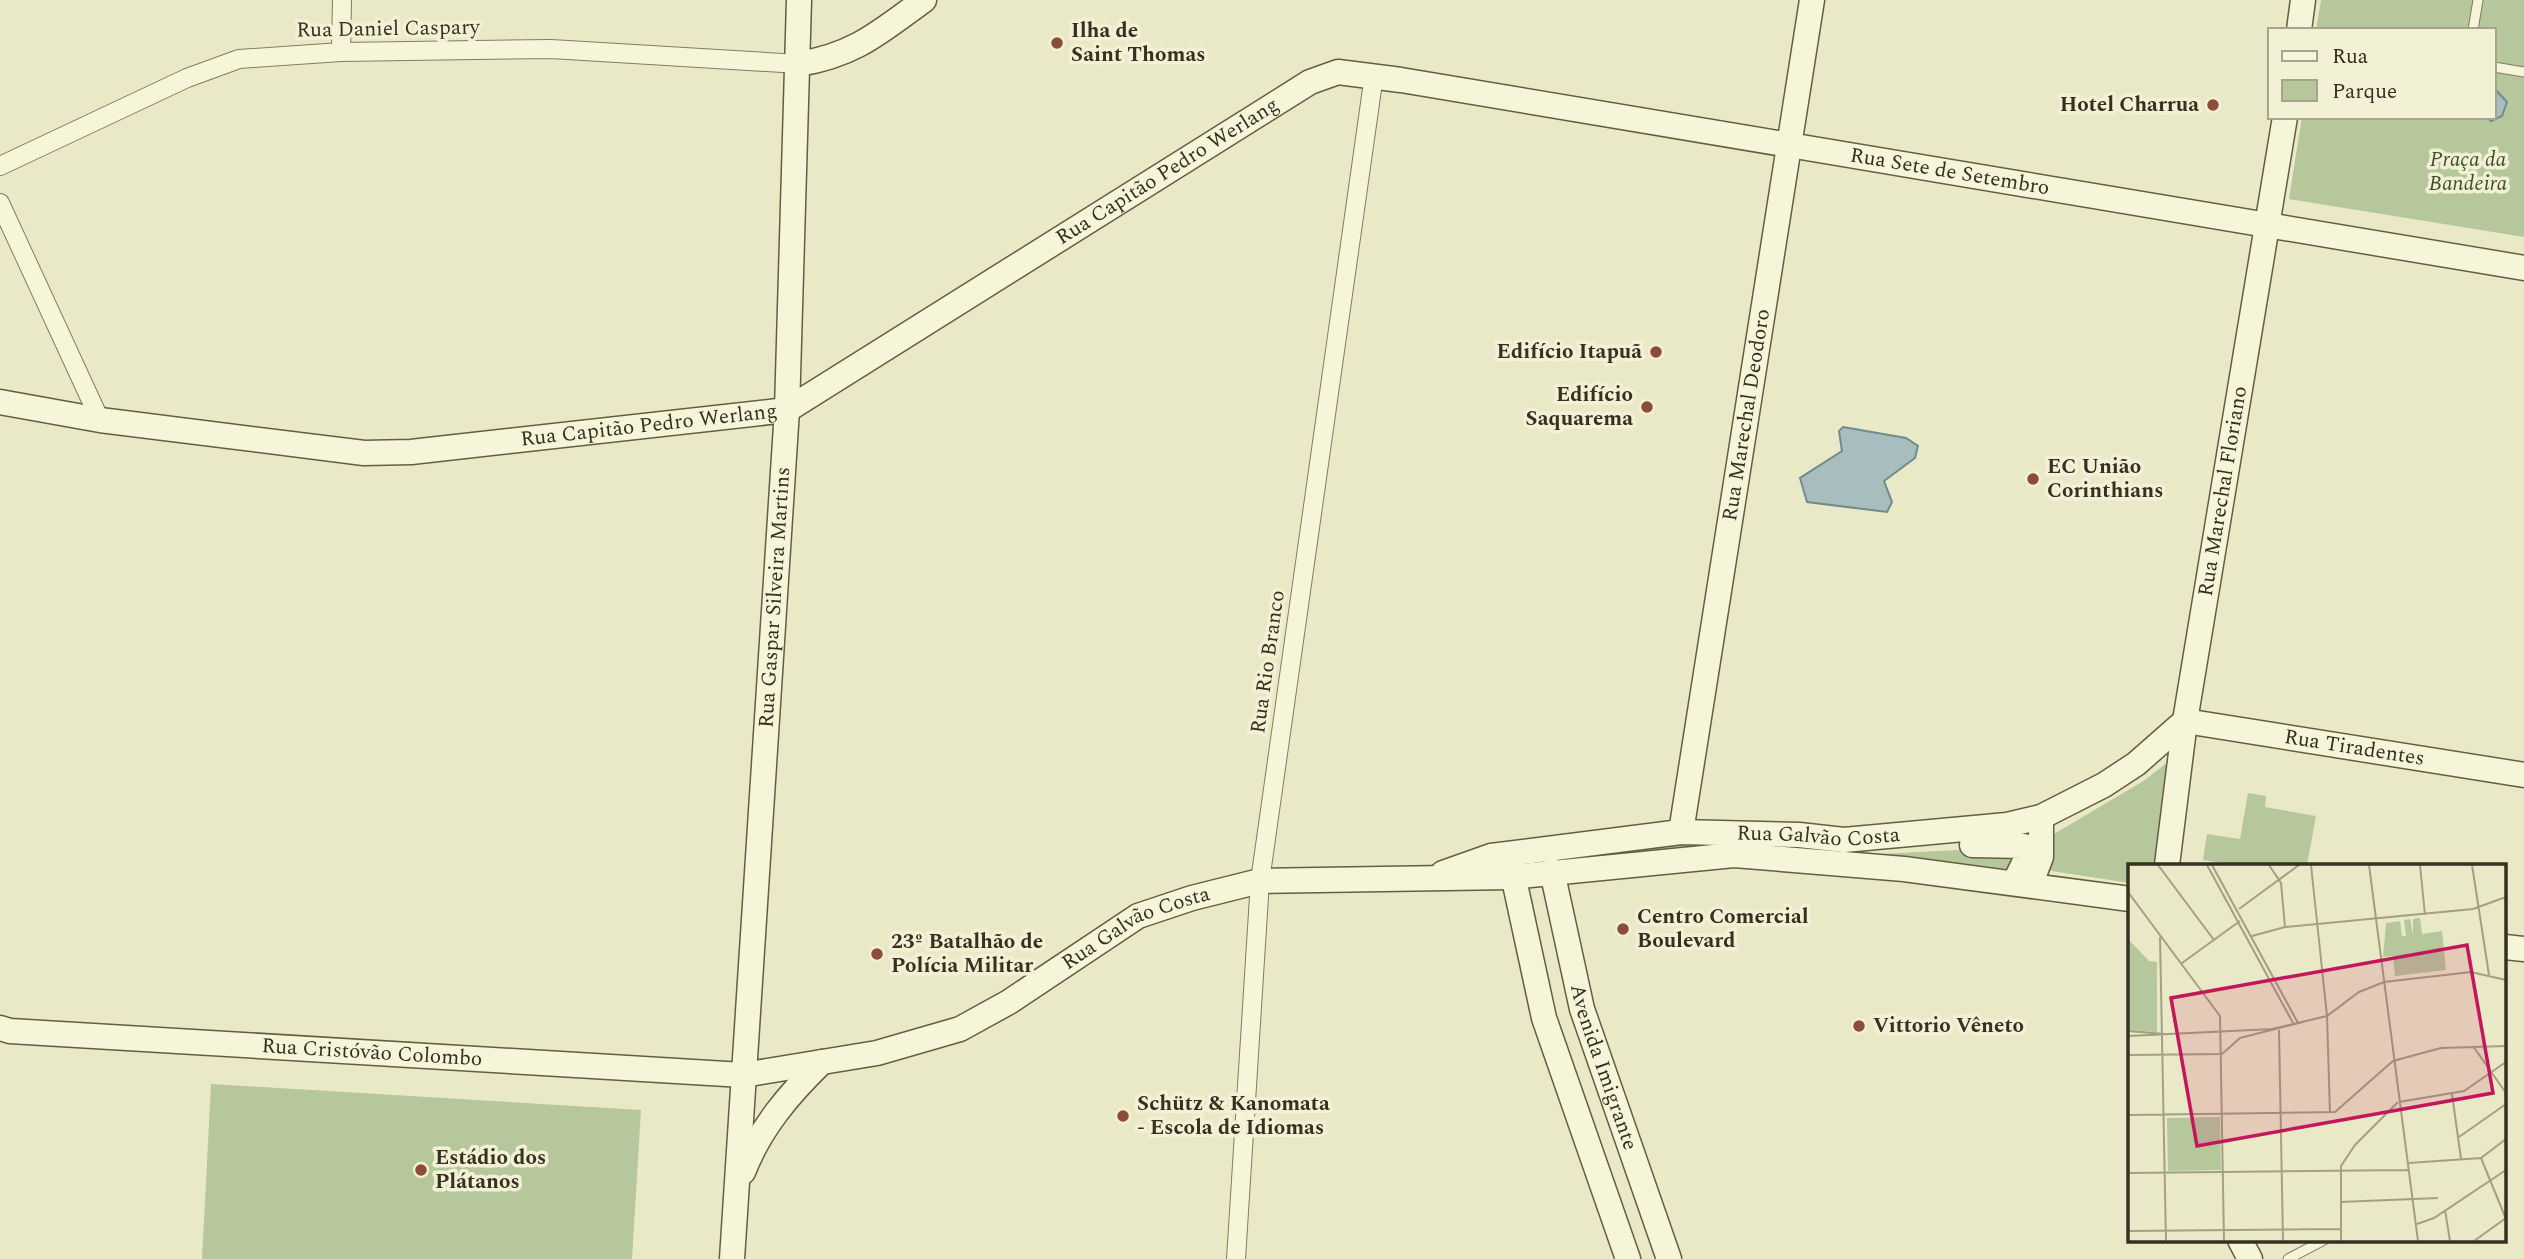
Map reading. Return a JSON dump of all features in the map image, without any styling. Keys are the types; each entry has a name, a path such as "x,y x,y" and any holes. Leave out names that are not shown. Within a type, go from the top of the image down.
{"street":[{"path":"341,52 342,0"},
{"name":"Rua Gaspar Silveira Martins","path":"732,1259 787,410 799,0"},
{"path":"799,64 831,59 860,46 924,0"},
{"name":"Rua Marechal Deodoro","path":"1681,832 1812,0"},
{"path":"2299,28 2303,0"},
{"name":"Rua Daniel Caspary","path":"0,166 187,78 239,59 341,52 551,49 799,64"},
{"name":"Rua Capitão Pedro Werlang","path":"0,402 100,419 364,453 411,452 787,410 1310,82 1338,72 1374,75"},
{"name":"Rua Sete de Setembro","path":"1374,75 2524,268"},
{"name":"Rua Rio Branco","path":"1236,1259 1260,881 1374,75"},
{"name":"Rua Marechal Floriano","path":"2167,864 2185,721 2285,119"},
{"path":"0,203 100,419"},
{"name":"Rua Galvão Costa","path":"1426,880 1491,856 1681,832 1799,835 1844,840 1966,831 2041,817 2104,785 2136,764 2185,721"},
{"name":"Rua Tiradentes","path":"2185,721 2524,775"},
{"path":"2022,884 2041,857 2041,817"},
{"path":"1844,840 1882,846 2019,843 2027,850 2022,884"},
{"path":"1511,877 1510,861 1516,853"},
{"name":"Rua Galvão Costa","path":"743,1075 877,1054 960,1029 1009,1002 1138,916 1192,898 1260,881 1511,877 1734,855 1904,869 2128,899"},
{"name":"Avenida Imigrante","path":"1552,872 1582,1009 1669,1259"},
{"name":"Avenida Imigrante","path":"1511,877 1544,1018 1628,1259"},
{"path":"2506,947 2524,949"},
{"name":"Rua Cristóvão Colombo","path":"3,1030 743,1075"},
{"name":"Rua Gaspar Silveira Martins","path":"736,1192 750,1155 767,1125 798,1085 822,1062"},
{"path":"2241,1242 2250,1259"}],"lane":[{"path":"2473,28 2478,0"},
{"path":"2496,67 2524,72"},
{"path":"2288,1259 2320,1242"}],"green space":[{"name":"Praça da Bandeira","path":"2321,0 2524,0 2524,237 2289,199 2302,119 2496,119 2496,28 2316,28"},
{"path":"2179,753 2161,864 2128,864 2128,883 2045,870 2049,837 2145,780"},
{"path":"2248,793 2266,796 2265,807 2316,816 2307,864 2227,864 2203,860 2207,834 2240,839"},
{"path":"1692,844 1836,848 1880,854 1997,848 2016,854 2007,873 1970,869 1513,864"},
{"name":"Estádio dos Plátanos","path":"211,1084 641,1110 632,1259 202,1259"}],"shaded area":[{"path":"2496,90 2507,102 2502,116 2496,119"},
{"path":"1843,427 1906,438 1918,446 1915,458 1884,481 1892,502 1887,512 1807,502 1800,478 1842,451 1839,431"}],"place":[{"name":"Ilha de Saint Thomas","path":"1057,43"},
{"name":"Hotel Charrua","path":"2213,105"},
{"name":"Edifício Itapuã","path":"1656,352"},
{"name":"Edifício Saquarema","path":"1647,407"},
{"name":"EC União Corinthians","path":"2033,479"},
{"name":"Centro Comercial Boulevard","path":"1623,929"},
{"name":"23º Batalhão de Polícia Militar","path":"877,954"},
{"name":"Vittorio Vêneto","path":"1859,1026"},
{"name":"Schütz & Kanomata - Escola de Idiomas","path":"1123,1116"},
{"name":"Estádio dos Plátanos","path":"421,1170"}]}
